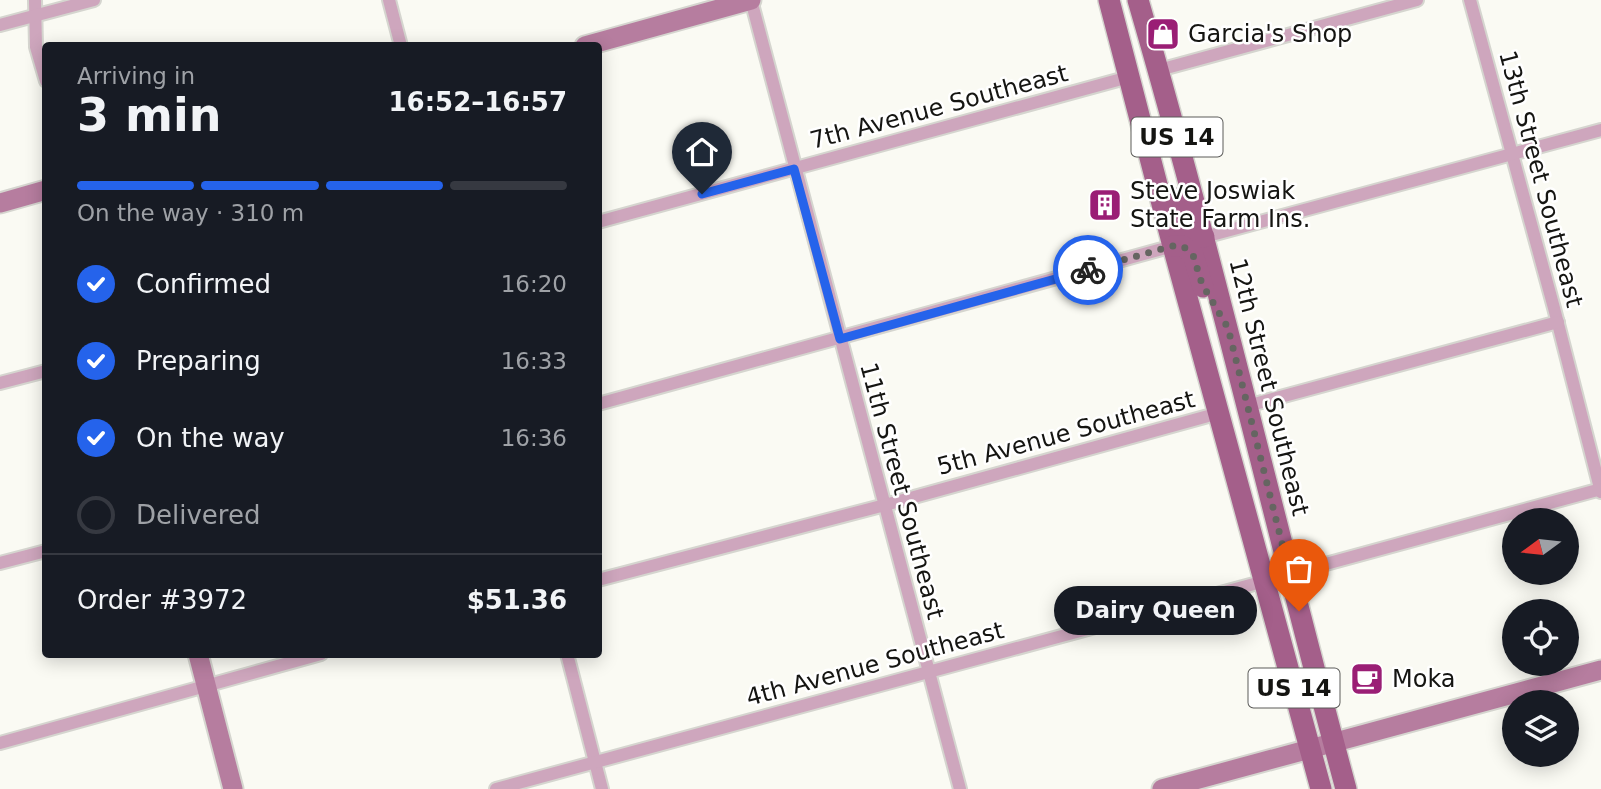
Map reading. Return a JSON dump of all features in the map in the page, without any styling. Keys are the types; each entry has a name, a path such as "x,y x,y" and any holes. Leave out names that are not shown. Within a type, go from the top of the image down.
{"main road":[{"path":"599,42 751,0"},
{"name":"US 14","path":"1109,0 1172,246 1321,789"},
{"name":"12th Street Southeast","path":"1138,0 1228,328 1346,789"},
{"path":"1148,154 1161,167 1183,226 1195,238 1204,237"},
{"path":"0,203 42,191"},
{"path":"1172,246 1183,246 1193,255 1202,284 1228,328"},
{"path":"199,658 233,789"},
{"path":"1171,788 1601,670"}],"street":[{"path":"35,0 36,47 42,67"},
{"path":"0,25 94,0"},
{"path":"389,0 400,42"},
{"name":"11th Street Southeast","path":"751,0 960,789"},
{"path":"1159,70 1417,0"},
{"name":"13th Street Southeast","path":"1470,0 1601,490"},
{"name":"7th Avenue Southeast","path":"602,221 1129,78"},
{"path":"1204,237 1601,130"},
{"path":"602,403 1172,246"},
{"path":"1247,406 1558,322"},
{"path":"0,383 42,372"},
{"name":"5th Avenue Southeast","path":"602,579 1219,413"},
{"path":"1289,574 1601,490"},
{"path":"0,563 42,552"},
{"name":"4th Avenue Southeast","path":"496,789 1265,581"},
{"path":"0,743 307,658"},
{"path":"568,658 602,789"}],"way so far":[{"path":"1088,270 1172,246 1183,246 1193,255 1211,303 1228,328 1299,611"}],"place":[{"name":"Garcia's Shop","path":"1163,34"},
{"name":"Steve Joswiak State Farm Ins.","path":"1105,205"},
{"name":"Dairy Queen","path":"1299,611"},
{"name":"Moka","path":"1367,679"}],"route":[{"path":"702,194 794,169 840,339 1088,270"}]}
